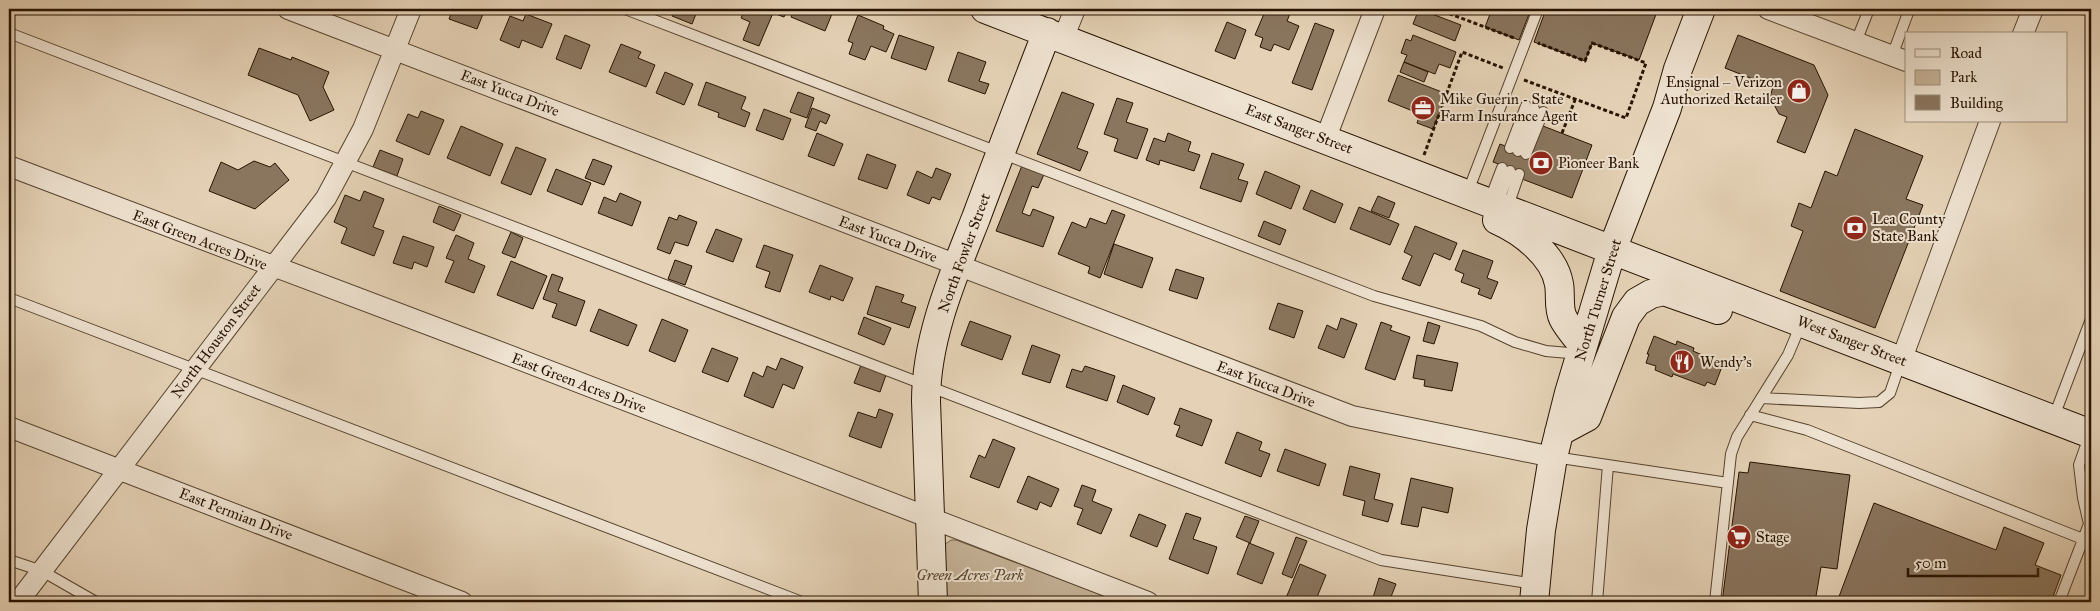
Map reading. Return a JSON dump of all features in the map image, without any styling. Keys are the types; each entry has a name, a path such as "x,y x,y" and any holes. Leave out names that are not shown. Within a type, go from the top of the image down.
{"main road":[{"name":"East Sanger Street","path":"985,9 1612,250"},
{"name":"North Turner Street","path":"1534,593 1541,530 1556,444 1582,350 1612,250 1667,108 1678,69 1702,9"},
{"name":"North Fowler Street","path":"933,602 926,386 944,300 1000,154 1055,36"},
{"path":"1356,152 1367,167 1510,226 1526,236 1540,249 1559,282 1562,317 1582,350"},
{"name":"West Sanger Street","path":"1612,250 1802,321 2091,434"},
{"path":"1556,444 1587,418 1626,317 1637,302 1651,294 1664,292 1722,311 1762,306"}],"street":[{"name":"East Yucca Drive","path":"288,9 1352,416 1556,444"},
{"name":"North Houston Street","path":"18,602 326,198 363,129 411,9"},
{"name":"North Fowler Street","path":"1055,36 1074,9"},
{"path":"1326,140 1375,9"},
{"path":"1768,9 1899,58"},
{"path":"2024,32 2033,9"},
{"path":"1901,360 1990,122"},
{"name":"East Green Acres Drive","path":"9,166 482,345 1148,602"},
{"name":"East Permian Drive","path":"9,427 439,598 462,602"}],"lane":[{"path":"625,9 1374,296 1481,326 1516,342 1546,351 1582,350"},
{"path":"1490,203 1538,9"},
{"path":"1856,42 1869,9"},
{"path":"1899,58 1908,13"},
{"path":"9,33 1380,560 1534,593"},
{"path":"1518,151 1534,109 1518,151"},
{"path":"1490,203 1510,171 1490,203"},
{"path":"9,298 802,602"},
{"path":"2053,420 2091,319"},
{"path":"1715,602 1731,454 1737,437 1788,355 1802,321"},
{"path":"1761,398 1859,403 1879,402 1890,393 1901,360"},
{"path":"1750,415 1807,430 2083,539"},
{"path":"2059,602 2089,524 2079,466 2091,434"},
{"path":"1556,444 1608,465 1728,483"},
{"path":"1589,602 1595,602 1608,465"},
{"path":"9,560 42,571 96,602"}],"path":[{"path":"1438,9 1519,40"},
{"path":"1520,79 1626,118 1646,63 1592,42 1585,61 1534,42 1533,46"},
{"path":"1423,156 1462,52 1507,69"},
{"path":"1562,134 1576,100"}],"green space":[{"name":"Green Acres Park","path":"951,540 956,540 1120,602 945,602 944,545"}],"building":[{"path":"453,9 485,9 477,29 449,19"},
{"path":"675,9 698,9 692,24 672,16"},
{"path":"745,9 788,9 784,17 773,13 759,46 743,40 750,22 741,18"},
{"path":"795,9 834,9 825,31 791,17"},
{"path":"1266,9 1292,9 1287,21 1299,26 1289,50 1274,44 1271,51 1260,47 1263,38 1255,35"},
{"path":"1419,9 1461,25 1455,41 1413,24"},
{"path":"1492,9 1531,9 1519,40 1485,27"},
{"path":"1546,9 1658,9 1639,60 1592,43 1585,61 1534,42"},
{"path":"526,14 552,24 542,48 522,40 519,48 500,40 510,16 523,21"},
{"path":"858,15 884,26 883,29 894,34 886,52 871,46 865,60 849,54 853,43 848,41"},
{"path":"1227,22 1246,30 1235,59 1215,51"},
{"path":"1315,23 1334,30 1312,90 1292,83"},
{"path":"565,35 590,45 581,69 556,59"},
{"path":"899,35 934,47 926,70 891,58"},
{"path":"1413,35 1456,52 1450,68 1439,64 1435,74 1404,62 1407,55 1401,53 1406,39 1411,41"},
{"name":"Ensignal – Verizon Authorized Retailer","path":"1738,35 1814,65 1828,95 1805,153 1777,142 1787,117 1779,114 1770,97 1773,87 1725,68"},
{"path":"621,44 641,52 638,58 655,65 646,87 609,72"},
{"path":"259,48 291,60 292,57 329,72 323,87 334,110 310,121 298,95 248,75"},
{"path":"958,52 986,62 979,81 989,84 985,94 948,81"},
{"path":"1404,62 1428,72 1424,82 1400,72"},
{"path":"665,72 693,84 684,105 656,93"},
{"name":"Mike Guerin - State Farm Insurance Agent","path":"1398,75 1447,94 1433,129 1417,123 1420,114 1388,101"},
{"path":"706,82 746,97 741,109 750,113 745,127 718,117 719,113 698,105"},
{"path":"798,92 814,98 807,118 790,112"},
{"path":"1062,92 1094,104 1077,148 1088,152 1080,171 1037,154"},
{"path":"1117,98 1133,103 1126,122 1148,129 1137,159 1114,151 1118,139 1104,134"},
{"path":"812,108 830,115 826,124 820,121 816,131 805,127"},
{"path":"764,109 791,119 783,140 756,130"},
{"path":"421,111 444,120 429,155 396,141 408,114 418,118"},
{"path":"461,126 503,144 490,176 447,158"},
{"name":"Pioneer Bank","path":"1543,126 1592,145 1572,198 1522,179 1493,162 1500,144 1531,156"},
{"name":"Lea County State Bank","path":"1855,129 1923,156 1906,199 1923,205 1875,328 1780,291 1803,231 1791,226 1799,203 1811,208 1825,171 1837,176"},
{"path":"817,133 843,144 834,166 808,156"},
{"path":"1168,133 1191,142 1188,151 1200,155 1194,171 1160,160 1159,165 1146,160 1154,138 1165,142"},
{"path":"516,147 546,159 531,195 501,183"},
{"path":"380,150 403,159 397,176 373,167"},
{"path":"1212,153 1244,164 1238,179 1248,182 1241,202 1200,188"},
{"path":"867,154 896,165 887,189 858,179"},
{"path":"593,159 612,166 604,185 585,178"},
{"path":"254,161 270,167 275,163 289,180 255,209 209,191 221,162 238,170"},
{"path":"1023,163 1045,172 1038,188 1032,186 1022,213 1030,216 1033,209 1054,217 1043,247 996,231"},
{"path":"936,168 951,174 940,200 932,197 929,204 907,195 917,171 932,178"},
{"path":"556,169 591,183 582,205 547,191"},
{"path":"1265,171 1300,186 1291,209 1256,194"},
{"path":"1311,190 1343,204 1335,223 1303,209"},
{"path":"364,191 384,199 373,227 384,231 374,256 341,243 347,228 334,222 345,195 360,201"},
{"path":"620,193 641,202 632,226 598,213 604,197 616,202"},
{"path":"1378,196 1395,203 1389,218 1371,211"},
{"path":"439,206 461,215 454,231 433,222"},
{"path":"1359,207 1399,224 1390,245 1350,229"},
{"path":"1112,210 1125,215 1100,278 1088,273 1090,267 1058,254 1072,222 1086,228 1090,218 1106,224"},
{"path":"679,215 697,222 688,246 675,242 670,254 657,249 669,217 677,220"},
{"path":"1264,221 1286,230 1280,245 1258,236"},
{"path":"1415,226 1457,243 1450,260 1434,253 1420,286 1402,279 1412,256 1404,252"},
{"path":"716,229 742,239 733,262 706,252"},
{"path":"511,232 523,238 515,258 502,253"},
{"path":"456,235 474,243 468,259 485,266 474,293 445,282 454,261 446,258"},
{"path":"403,236 434,247 427,267 414,262 412,269 393,263"},
{"path":"1114,244 1153,258 1142,288 1104,274"},
{"path":"764,245 793,255 780,292 765,287 770,272 756,267"},
{"path":"1463,250 1493,261 1487,278 1498,282 1491,299 1478,294 1480,289 1461,282 1464,274 1455,270"},
{"path":"675,260 692,266 685,285 668,279"},
{"path":"511,261 547,276 533,309 497,295"},
{"path":"820,265 853,278 843,301 831,296 830,300 809,292"},
{"path":"1176,269 1204,278 1197,299 1169,290"},
{"path":"552,274 563,278 558,291 585,301 576,326 552,317 557,304 543,299"},
{"path":"876,286 904,295 901,302 916,307 909,328 867,314"},
{"path":"1278,303 1303,311 1294,338 1269,329"},
{"path":"599,309 637,325 628,346 590,331"},
{"path":"864,317 891,328 884,345 858,334"},
{"path":"1341,318 1357,324 1344,358 1318,348 1327,325 1337,330"},
{"path":"662,319 688,330 675,362 649,351"},
{"path":"970,321 1011,336 1002,360 961,345"},
{"path":"1381,322 1392,326 1390,330 1410,337 1395,380 1365,369"},
{"path":"1428,322 1440,326 1434,344 1423,341"},
{"name":"Wendy's","path":"1654,336 1676,345 1677,341 1694,348 1693,351 1723,364 1715,385 1707,382 1705,386 1673,374 1672,377 1655,370 1656,366 1646,363 1649,354 1647,354"},
{"path":"1032,345 1060,355 1050,383 1022,374"},
{"path":"712,348 738,358 728,382 702,372"},
{"path":"1417,355 1458,363 1452,391 1424,386 1425,380 1413,378"},
{"path":"781,358 803,367 794,389 783,384 773,408 744,396 753,372 763,377 767,366 776,370"},
{"path":"861,365 886,375 880,392 854,383"},
{"path":"1085,366 1115,376 1107,401 1066,387 1072,369 1082,372"},
{"path":"1123,385 1155,398 1148,415 1117,402"},
{"path":"1180,408 1212,420 1202,446 1176,436 1180,426 1174,424"},
{"path":"879,409 893,414 881,448 849,436 858,412 876,418"},
{"path":"1237,432 1262,442 1259,450 1270,454 1261,477 1225,463"},
{"path":"993,439 1015,448 999,488 970,477 979,455 985,458"},
{"path":"1285,449 1326,464 1319,486 1277,471"},
{"path":"1750,462 1850,475 1837,569 1821,567 1815,602 1722,602 1739,472 1748,473"},
{"path":"1350,466 1380,474 1374,499 1393,504 1388,522 1362,515 1365,501 1343,495"},
{"path":"1028,476 1059,489 1051,507 1040,502 1037,510 1017,502"},
{"path":"1411,478 1453,488 1448,513 1422,507 1418,527 1401,524"},
{"path":"1082,485 1096,490 1092,501 1112,509 1101,534 1077,524 1083,509 1074,506"},
{"path":"1874,503 1996,550 2004,527 2044,543 2035,565 2061,575 2051,602 1837,602"},
{"path":"1186,513 1201,518 1193,539 1217,547 1208,574 1169,559"},
{"path":"1139,514 1166,525 1157,547 1130,536"},
{"path":"1245,516 1259,521 1250,543 1236,537"},
{"path":"1296,537 1307,541 1292,578 1282,574"},
{"path":"1249,543 1274,553 1262,584 1237,574"},
{"path":"1300,564 1326,575 1315,602 1297,602 1286,598"},
{"path":"1379,578 1396,584 1389,602 1372,601"}],"place":[{"name":"Ensignal – Verizon Authorized Retailer","path":"1799,91"},
{"name":"Mike Guerin - State Farm Insurance Agent","path":"1423,108"},
{"name":"Pioneer Bank","path":"1541,163"},
{"name":"Lea County State Bank","path":"1855,228"},
{"name":"Wendy's","path":"1682,362"},
{"name":"Stage","path":"1739,537"}]}
